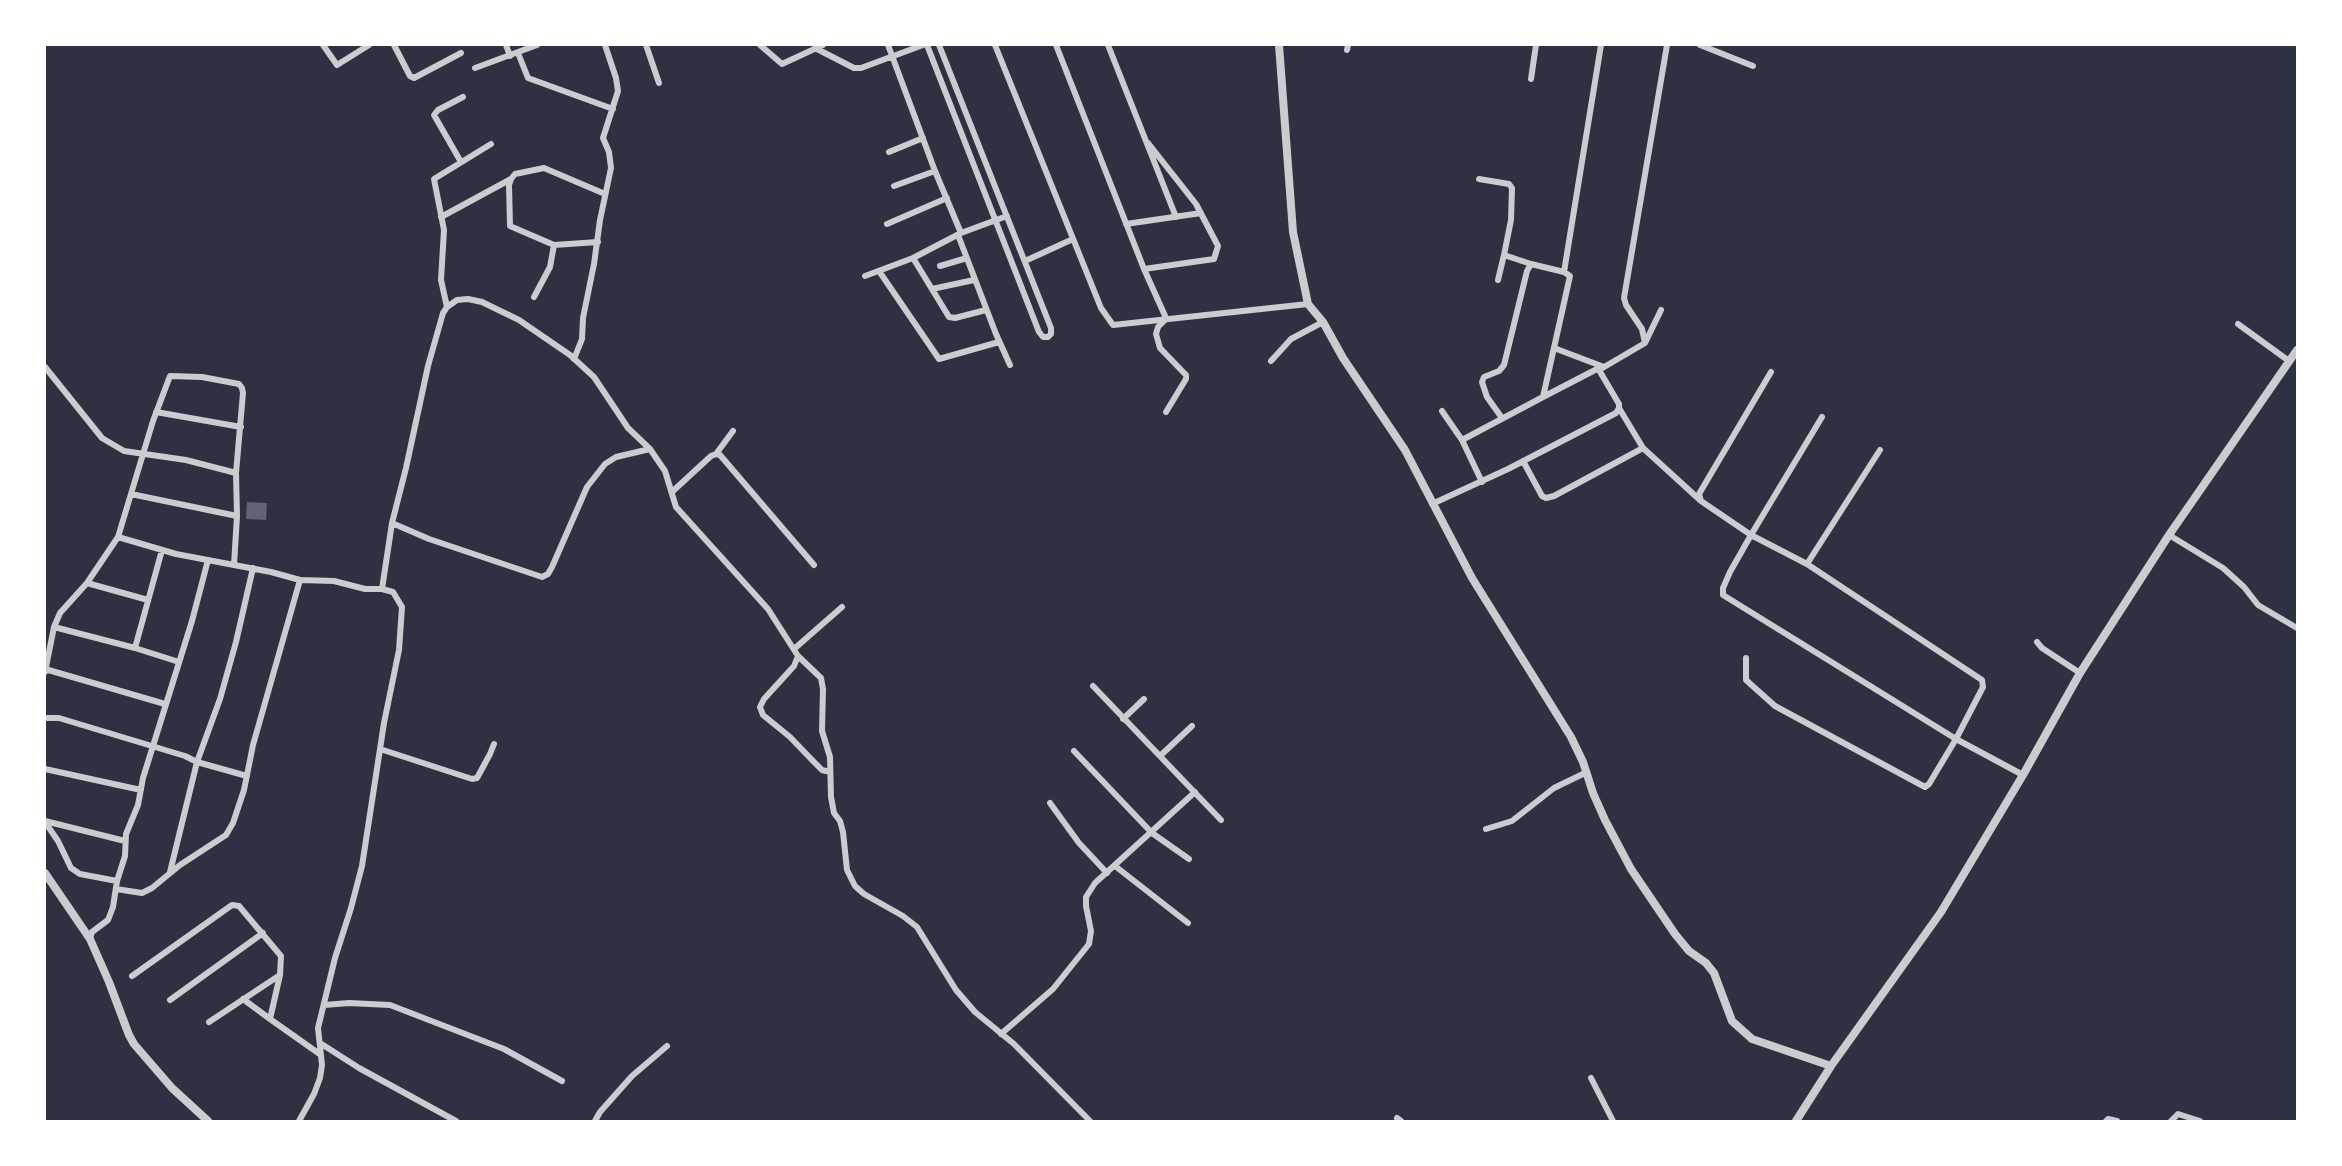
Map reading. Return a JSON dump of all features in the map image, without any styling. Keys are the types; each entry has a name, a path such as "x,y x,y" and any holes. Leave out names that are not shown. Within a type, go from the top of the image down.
{"street":[{"path":"323,45 337,65 369,45"},
{"path":"394,45 410,76 414,78 461,53"},
{"path":"506,45 510,56"},
{"path":"475,68 537,45"},
{"path":"574,359 582,339 583,318 611,168 609,152 603,138 618,91 605,45"},
{"path":"646,45 659,83"},
{"path":"760,45 782,64 823,45"},
{"path":"888,45 934,171 947,198 974,280 1010,365"},
{"path":"815,48 854,68 865,68 925,45 1039,332 1043,337 1048,337 1052,334 1051,328 939,45"},
{"path":"995,45 1101,308 1113,325 1308,304"},
{"path":"1056,45 1126,224 1166,318"},
{"path":"1108,45 1176,217"},
{"path":"1279,45 1293,232 1308,304 1323,322 1343,358 1404,450 1483,597 1571,737 1605,820 1631,869 1675,934 1689,951 1706,963 1714,973 1732,1021 1752,1039 1831,1066"},
{"path":"1531,79 1536,45"},
{"path":"1564,272 1601,45"},
{"path":"1645,343 1642,329 1624,298 1667,45"},
{"path":"1700,45 1753,66"},
{"path":"518,53 528,78 613,109"},
{"path":"461,162 434,115 438,110 464,97"},
{"path":"889,152 923,138"},
{"path":"1144,268 1214,259 1218,246 1196,204 1148,143"},
{"path":"447,307 441,280 444,230 434,178 491,144"},
{"path":"598,242 554,245 510,226 509,185 515,174 544,168 605,194"},
{"path":"894,186 934,171"},
{"path":"1479,178 1509,184 1512,188 1511,220 1498,280"},
{"path":"441,217 511,179"},
{"path":"887,224 947,198"},
{"path":"1126,224 1201,213"},
{"path":"864,276 913,258 959,234 1007,216"},
{"path":"1025,261 1073,239"},
{"path":"534,297 550,267 554,245"},
{"path":"1504,255 1564,272 1570,276 1543,397"},
{"path":"913,258 952,318 986,310"},
{"path":"940,266 967,258"},
{"path":"1502,418 1487,397 1482,382 1484,377 1499,371 1504,365 1525,278 1531,264"},
{"path":"879,271 935,357 939,359 999,342"},
{"path":"932,289 974,280"},
{"path":"382,589 392,523 439,320 447,307 458,300 468,299 482,302 519,320 574,359 594,377 628,428 650,449 665,471 673,491 676,507 768,609 798,656 821,678 822,731 830,757 834,813 840,821 847,870 855,885 864,894 903,916 917,927 956,990 975,1012 1014,1044 1090,1121"},
{"path":"1462,440 1645,343 1661,310"},
{"path":"1166,318 1158,327 1156,334 1160,348 1186,375 1186,379 1166,412"},
{"path":"1271,361 1291,339 1323,322"},
{"path":"2238,324 2289,361"},
{"path":"1554,348 1601,368 1619,408 1643,448 1701,501 1751,535 1807,564 1982,680 1980,694 1929,784 1925,787 1776,706 1757,692 1746,680 1746,658"},
{"path":"1796,1121 1831,1066 1941,912 2023,775 2080,673 2169,535 2297,350"},
{"path":"45,367 102,438 124,451 186,460 236,473"},
{"path":"1701,501 1699,494 1771,372"},
{"path":"165,704 45,671 54,627 60,613 87,583 118,537 156,412 170,376 218,379 239,384 242,388 236,473 237,516 234,564"},
{"path":"1432,504 1523,461 1616,413 1619,408"},
{"path":"1442,411 1462,440 1482,482"},
{"path":"156,412 241,427"},
{"path":"1822,417 1751,535 1723,588 1723,595 1956,738 2023,775"},
{"path":"673,491 716,454 733,431"},
{"path":"1523,461 1542,496 1546,498 1554,496 1643,448"},
{"path":"392,523 429,539 542,577 548,574 552,567 587,487 605,464 616,458 650,449"},
{"path":"1807,564 1880,450"},
{"path":"716,454 730,465 814,565"},
{"path":"131,494 237,516"},
{"path":"2169,535 2223,568 2244,587 2258,605 2297,628"},
{"path":"118,537 162,550 300,580 334,581 365,589 382,589 393,592 400,600 402,617 399,650 358,882 340,937 318,1028 321,1055 320,1078 299,1121"},
{"path":"135,648 162,550"},
{"path":"90,939 92,932 108,920 125,856 125,841 197,604 208,560"},
{"path":"170,873 197,762 220,699 252,568"},
{"path":"45,821 71,868 80,874 142,893 226,835 233,823 247,776 300,580"},
{"path":"87,583 148,600"},
{"path":"794,649 842,608"},
{"path":"54,627 179,662"},
{"path":"2037,642 2042,648 2080,673"},
{"path":"798,656 794,666 764,699 760,707 764,715 790,736 822,770 830,772"},
{"path":"1093,686 1122,719 1221,820"},
{"path":"1122,719 1144,699"},
{"path":"45,718 59,718 247,776"},
{"path":"1160,756 1192,726"},
{"path":"380,749 472,779 477,778 494,744"},
{"path":"1074,751 1152,832 1189,859"},
{"path":"45,769 141,790"},
{"path":"1486,829 1512,821 1554,788 1587,772"},
{"path":"1001,1034 1053,989 1089,944 1091,931 1086,897 1095,883 1196,792"},
{"path":"1050,803 1078,843 1107,873"},
{"path":"45,821 125,841"},
{"path":"1116,866 1188,922"},
{"path":"45,873 90,939 110,982 134,1044 172,1088 208,1121"},
{"path":"132,976 232,905 242,908 281,956 280,975 270,1019"},
{"path":"170,1000 263,933"},
{"path":"209,1022 280,975"},
{"path":"243,999 321,1055"},
{"path":"324,1005 349,1003 390,1005 504,1049 562,1081"},
{"path":"320,1043 359,1068 456,1121"},
{"path":"595,1121 600,1112 633,1076 667,1046"},
{"path":"1591,1078 1613,1121"},
{"path":"2171,1121 2178,1114 2200,1121"},
{"path":"2106,1121 2108,1119 2117,1121"}],"building":[{"path":"247,502 267,503 266,520 246,519"}]}
